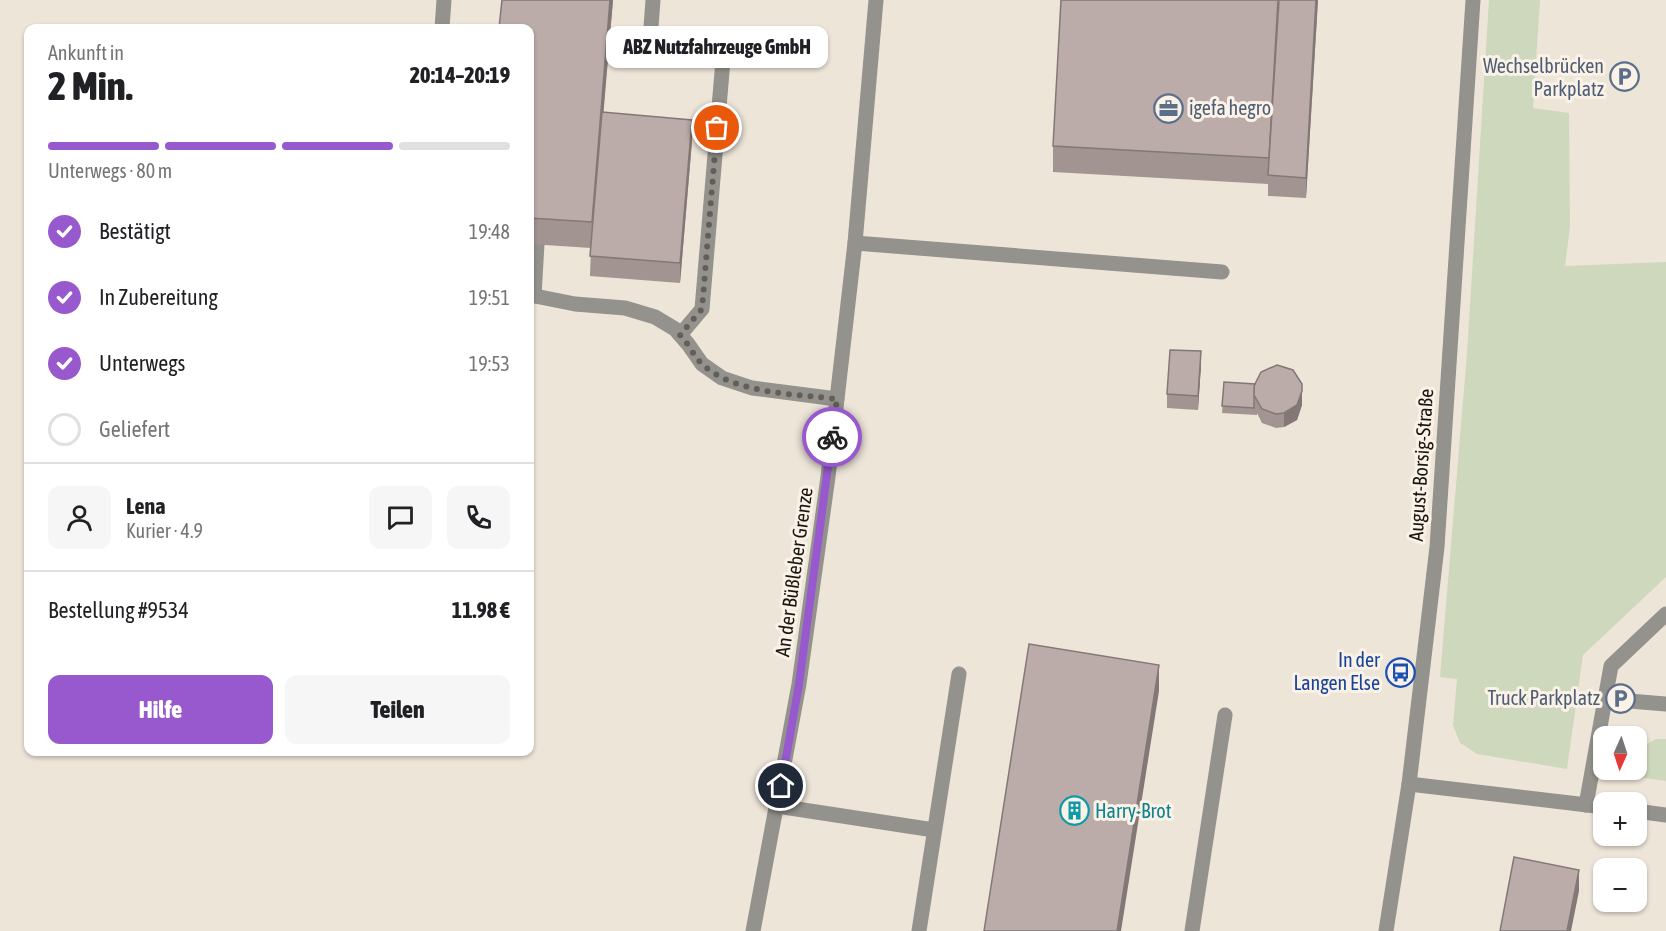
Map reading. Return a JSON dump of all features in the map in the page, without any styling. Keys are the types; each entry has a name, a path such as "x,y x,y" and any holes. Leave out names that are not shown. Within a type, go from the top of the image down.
{"street":[{"path":"442,24 444,0"},
{"path":"653,0 649,54 723,60 702,309 680,335"},
{"name":"An der Büßleber Grenze","path":"753,931 799,684 828,477 855,243 876,0"},
{"name":"August-Borsig-Straße","path":"1386,931 1409,784 1437,547 1473,0"},
{"path":"855,243 1222,272"},
{"path":"534,275 537,244"},
{"path":"534,296 575,304 626,308 655,316 680,335 702,364 722,378 752,388 837,399"},
{"path":"1586,805 1611,666 1666,614"},
{"path":"919,931 959,674"},
{"path":"1605,699 1666,704"},
{"path":"1192,931 1225,716"},
{"path":"1409,784 1593,806"},
{"path":"777,806 934,830"},
{"path":"1647,812 1666,815"}],"green space":[{"path":"1489,0 1540,0 1533,108 1569,113 1570,227 1565,266 1666,262 1666,577 1583,655 1567,769 1477,754 1460,743 1453,725 1457,679 1440,677 1467,353"},
{"path":"1656,739 1666,739 1666,781 1647,778 1647,744"}],"building":[{"path":"502,0 610,0 592,222 534,218 534,24 499,24"},
{"path":"1061,0 1278,0 1269,158 1053,146"},
{"path":"1279,0 1316,0 1306,178 1268,175"},
{"path":"602,112 692,120 680,263 590,256"},
{"path":"1170,350 1201,351 1198,396 1167,394"},
{"path":"1277,365 1293,370 1302,384 1302,391 1297,405 1284,413 1276,414 1262,409 1254,395 1254,386 1261,372"},
{"path":"1224,382 1255,384 1254,408 1222,406"},
{"name":"Harry-Brot","path":"1029,644 1159,665 1117,931 984,931"},
{"path":"1514,857 1579,870 1567,931 1500,931"}],"way so far":[{"path":"717,128 702,309 680,335 702,364 722,378 752,388 837,399 832,437"}],"place":[{"name":"Wechselbrücken Parkplatz","path":"1625,77"},
{"name":"igefa hegro","path":"1168,108"},
{"name":"ABZ Nutzfahrzeuge GmbH","path":"717,128"},
{"name":"In der Langen Else","path":"1401,672"},
{"name":"Truck Parkplatz","path":"1621,698"},
{"name":"Harry-Brot","path":"1074,811"}],"route":[{"path":"781,786 799,684 832,437"}]}
